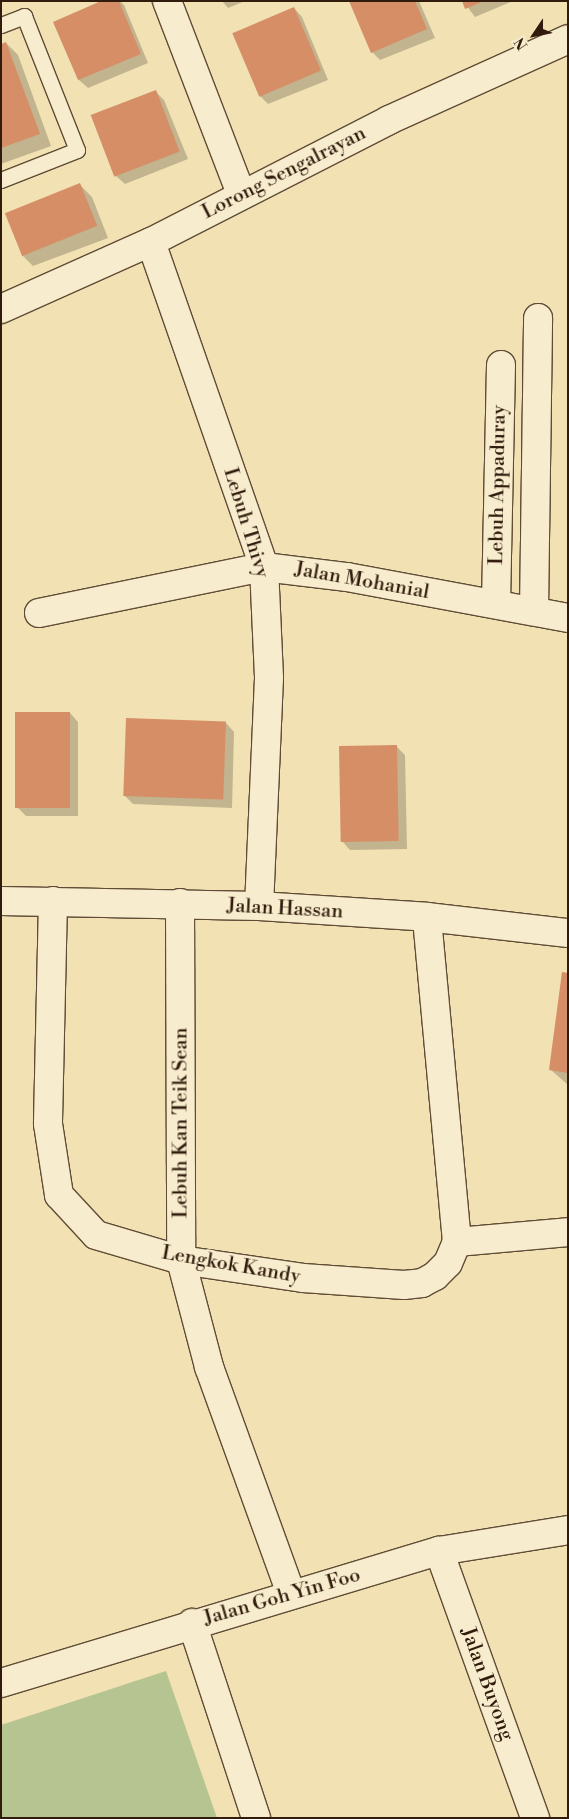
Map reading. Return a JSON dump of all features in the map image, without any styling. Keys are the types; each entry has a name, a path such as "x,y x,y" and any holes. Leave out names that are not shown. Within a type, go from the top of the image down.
{"street":[{"path":"166,1 241,194"},
{"name":"Lorong Sengalrayan","path":"1,309 151,242 241,194 389,120 568,39"},
{"name":"Lebuh Thivy","path":"151,242 264,567 269,678 259,906"},
{"path":"534,611 538,318"},
{"name":"Lebuh Appaduray","path":"496,604 501,365"},
{"name":"Jalan Mohanial","path":"39,613 264,567 347,577 568,618"},
{"name":"Jalan Hassan","path":"1,901 259,906 427,917 568,933"},
{"name":"Lengkok Kandy","path":"53,901 48,1124 59,1195 96,1235 181,1260 303,1278 404,1285 422,1283 434,1276 448,1262 457,1242"},
{"name":"Lebuh Kan Teik Sean","path":"180,903 181,1260 209,1367 291,1594"},
{"path":"427,917 457,1242 568,1232"},
{"name":"Jalan Goh Yin Foo","path":"1,1683 192,1623 439,1551 568,1530"},
{"name":"Jalan Buyong","path":"439,1551 535,1818"},
{"path":"192,1623 256,1818"}],"lane":[{"path":"1,25 24,16 77,150 1,180"}],"green space":[{"path":"166,1671 217,1818 1,1818 1,1725"}],"building":[{"path":"101,1 119,1 141,54 78,80 53,22"},
{"path":"349,1 415,1 427,29 371,53"},
{"path":"462,1 484,1 465,9"},
{"path":"294,7 321,71 259,97 232,33"},
{"path":"6,42 40,134 1,148 1,44"},
{"path":"156,90 180,152 114,177 91,115"},
{"path":"80,183 97,226 22,256 5,213"},
{"path":"15,712 70,712 70,808 15,808"},
{"path":"126,718 226,721 223,799 123,796"},
{"path":"397,745 399,841 341,842 339,746"},
{"path":"562,972 568,973 568,1073 549,1070"}]}
